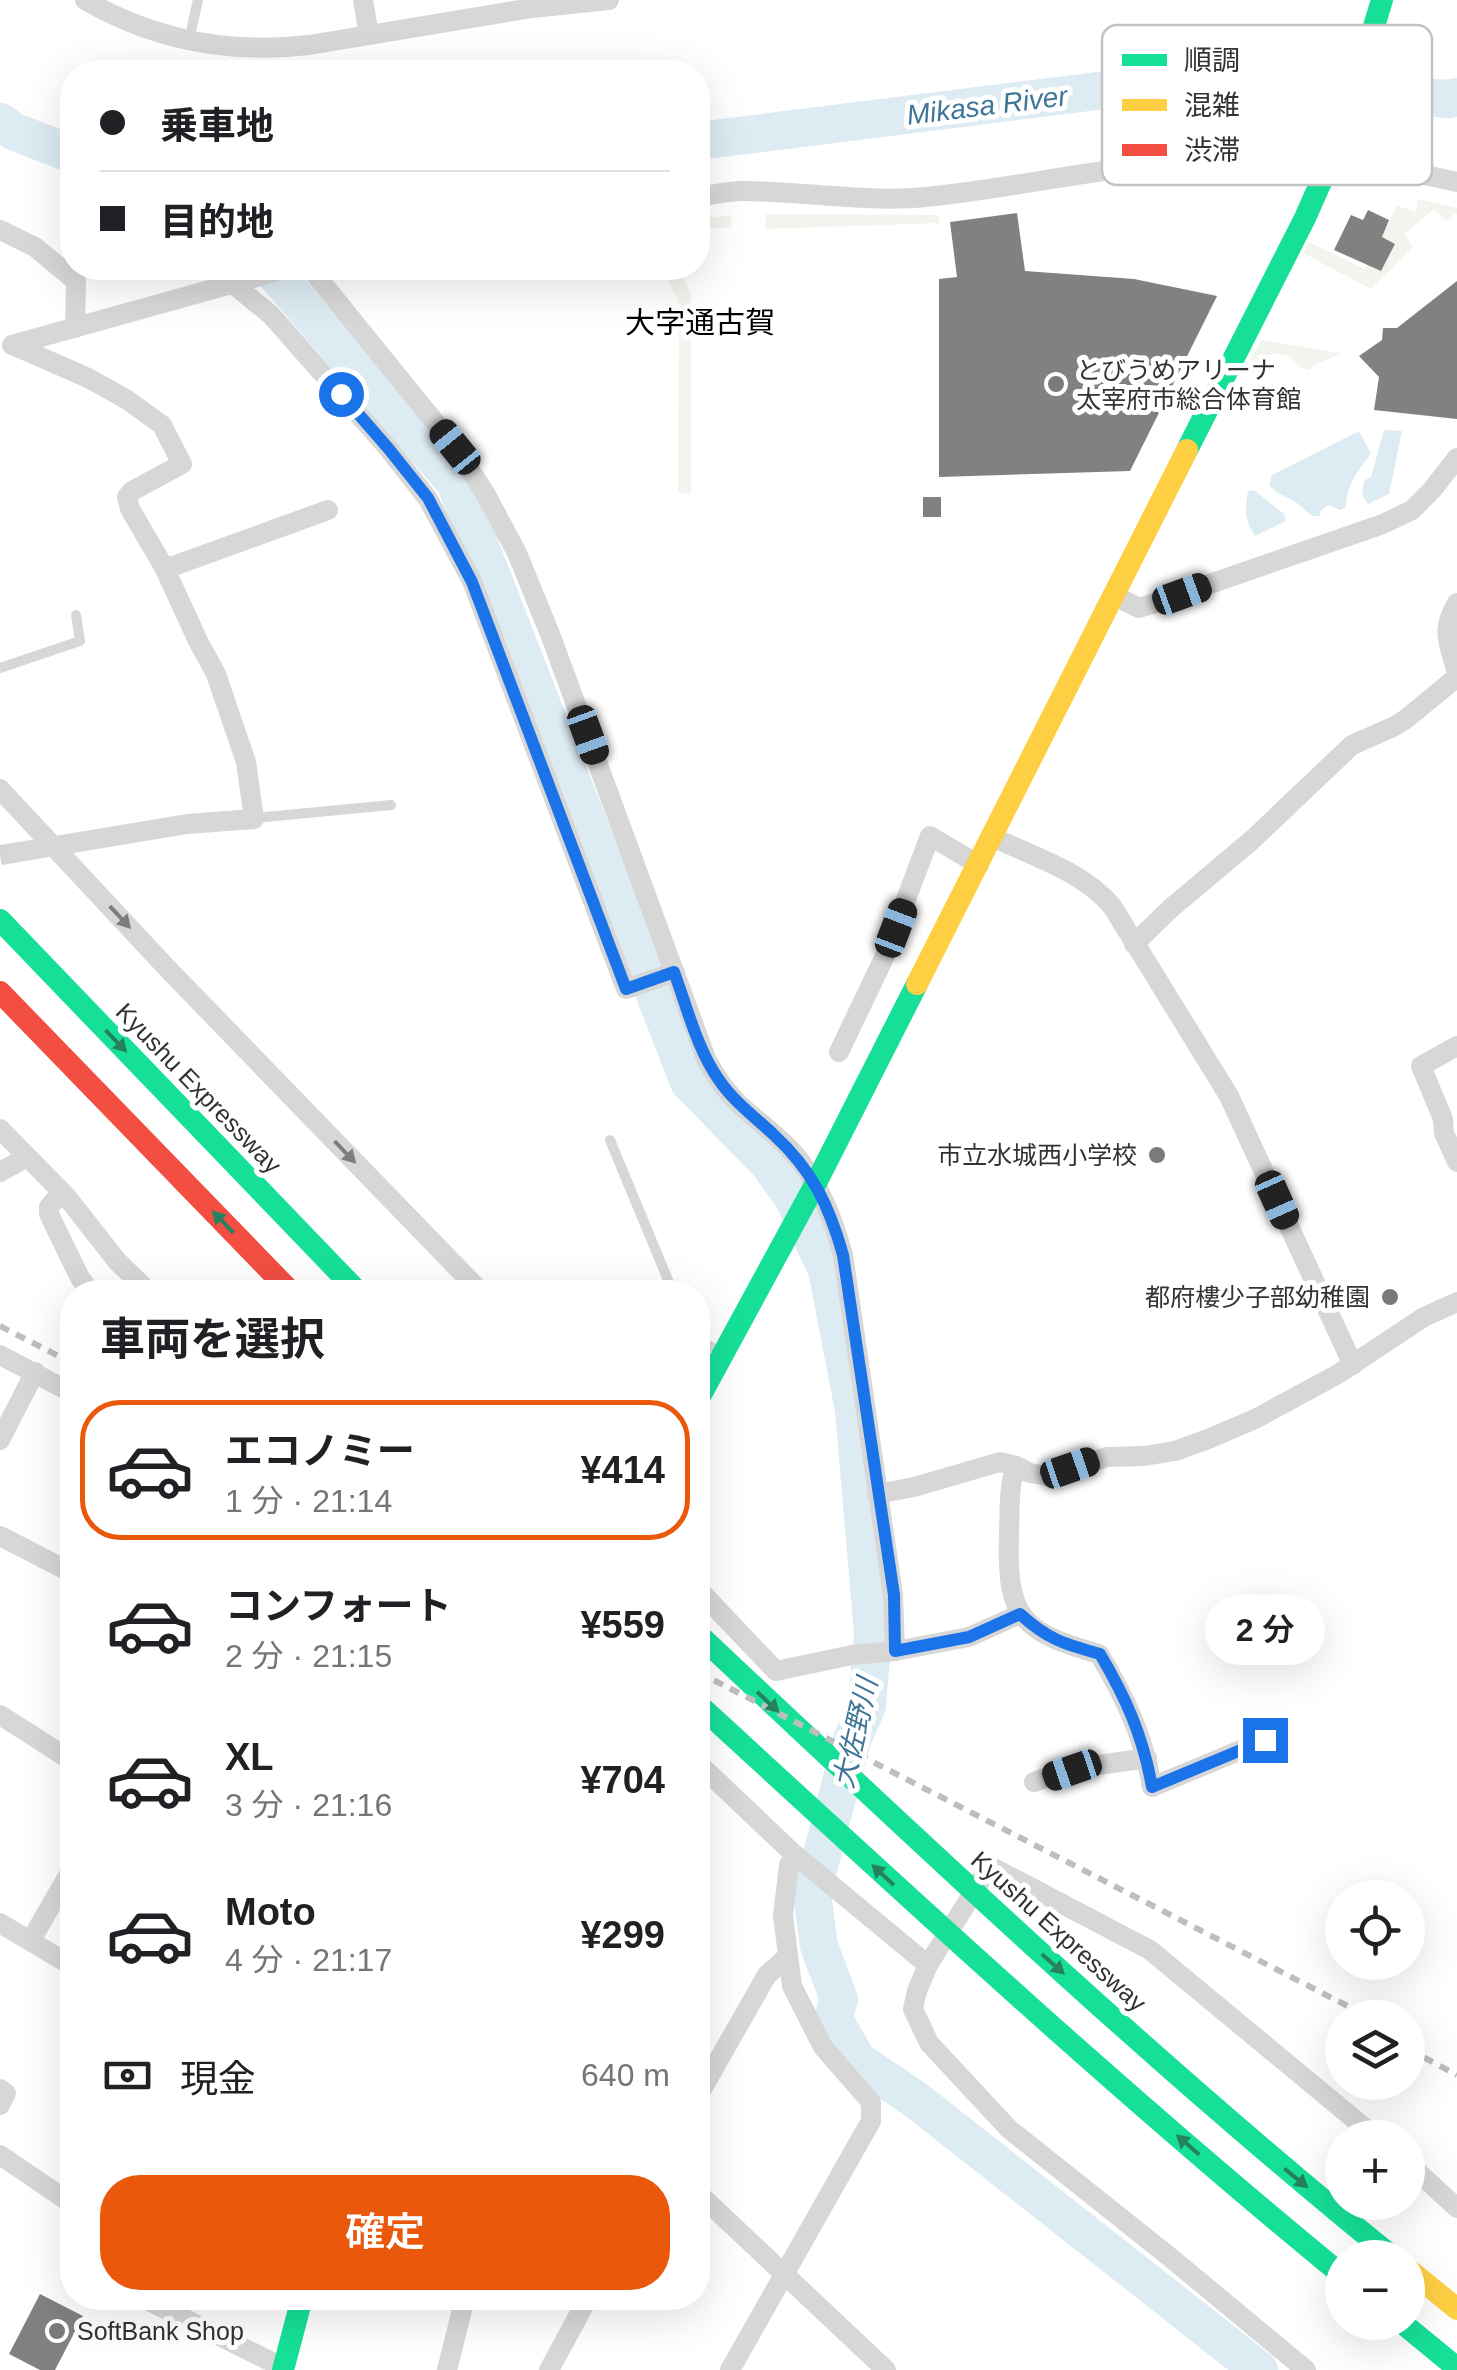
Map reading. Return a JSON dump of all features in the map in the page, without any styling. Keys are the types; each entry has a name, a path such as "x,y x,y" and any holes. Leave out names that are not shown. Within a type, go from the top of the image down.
{"main road":[{"path":"1374,25 1382,0"},
{"path":"710,1377 816,1183 979,864 1319,185"},
{"name":"Kyushu Expressway","path":"0,920 346,1280"},
{"path":"0,992 279,1280"},
{"name":"Kyushu Expressway","path":"710,1645 980,1899 1278,2164 1372,2240"},
{"path":"710,1715 955,1941 1325,2261"},
{"path":"1425,2283 1457,2309"},
{"path":"284,2369 299,2310"},
{"path":"1423,2340 1457,2368"}],"street":[{"path":"84,0 132,24 189,41 272,49 532,8 609,0"},
{"path":"363,0 369,35"},
{"path":"710,195 740,191 855,199 925,197 1102,173"},
{"path":"1432,176 1457,182"},
{"path":"0,230 35,247 60,268"},
{"path":"75,280 75,328"},
{"path":"6,347 244,280"},
{"path":"320,280 455,447 517,553 707,1061 737,1102 795,1155 816,1183 833,1221 843,1255 894,1595 895,1651"},
{"path":"236,282 271,315 428,498 472,582 626,989 674,972"},
{"path":"6,347 88,378 126,398 162,425 182,464 132,491 127,498 216,674 246,762 254,818 187,824 19,852"},
{"path":"1113,596 1139,608 1382,524 1412,510 1457,458"},
{"path":"165,569 328,510"},
{"path":"1134,944 1352,745 1393,728 1457,675 1446,628 1457,602"},
{"path":"0,788 194,996 469,1280"},
{"path":"840,1052 883,960 930,836 979,864"},
{"path":"992,837 1085,881 1112,906 1230,1096 1352,1365"},
{"path":"1457,1046 1421,1066 1457,1162"},
{"path":"0,1130 62,1192 116,1261 136,1280"},
{"path":"0,1172 27,1157"},
{"path":"62,1192 49,1207 49,1214 82,1280"},
{"path":"878,1494 1000,1462 1047,1476 1107,1458 1175,1451 1255,1418 1457,1302"},
{"path":"0,1355 60,1386"},
{"path":"0,1440 35,1372"},
{"path":"1016,1466 1012,1475 1008,1570 1009,1586 1020,1614 1040,1632 1063,1644 1100,1654 1142,1738 1152,1787 1265,1740"},
{"path":"0,1536 60,1567"},
{"path":"710,1602 776,1671 969,1637 1020,1614"},
{"path":"0,1715 60,1753"},
{"path":"1034,1782 1072,1770 1147,1758"},
{"path":"710,1777 794,1855 928,1965"},
{"path":"730,2370 871,2121 871,2102 823,2048 792,1986 783,1916 789,1865 794,1855"},
{"path":"1306,2370 1009,2129 929,2043 912,2009 916,1992 928,1965 990,1866 1153,1949 1356,2120"},
{"path":"31,1940 60,1890"},
{"path":"0,1922 60,1958"},
{"path":"710,2075 768,1975 787,1958"},
{"path":"0,2089 6,2093 0,2105"},
{"path":"0,2155 60,2196"},
{"path":"1425,2179 1457,2208"},
{"path":"710,2204 886,2370"},
{"path":"167,2310 284,2369"},
{"path":"446,2370 463,2310"},
{"path":"549,2370 582,2310"}],"lane":[{"path":"189,41 198,0"},
{"path":"0,668 80,641 76,615"},
{"path":"254,818 391,804"},
{"path":"610,1140 668,1280"},
{"path":"710,1346 723,1353"}],"shaded area":[{"path":"1418,199 1457,208 1457,214 1446,221 1434,209 1404,234 1413,247 1371,289 1303,253 1309,242 1365,269 1397,206 1416,212"},
{"path":"766,214 939,215 939,223 765,229"},
{"path":"731,216 731,227 710,229 710,217"},
{"path":"668,280 684,280 691,296 691,495 678,492 679,304"},
{"path":"1261,340 1340,353 1309,370 1299,367 1290,356 1270,354 1251,373 1241,376"},
{"path":"1384,430 1402,431 1389,494 1368,504 1363,487 1371,477"},
{"path":"1359,431 1371,454 1354,479 1346,507 1340,510 1329,505 1319,516 1312,516 1269,485 1272,475"},
{"path":"1254,490 1284,514 1286,521 1255,536 1246,509 1248,491"}],"building":[{"path":"1368,210 1389,220 1382,237 1395,244 1381,271 1334,250 1351,215 1363,220"},
{"name":"とびうめアリーナ 太宰府市総合体育館","path":"1017,213 1025,271 1134,279 1217,296 1130,471 939,477 939,279 957,277 950,222"},
{"path":"1457,281 1457,419 1374,410 1379,377 1359,356 1382,340 1383,328 1397,328"},
{"path":"923,497 941,497 941,517 923,517"},
{"path":"40,2294 60,2304 60,2310 83,2316 55,2370 40,2370 9,2354"}],"waterway":[{"name":"Mikasa River","path":"710,139 1102,90"},
{"name":"Mikasa River","path":"1432,98 1457,97"},
{"name":"Mikasa River","path":"0,122 60,149"},
{"name":"大佐野川","path":"280,280 455,482 689,1082 769,1164 794,1199 827,1270 854,1410 873,1633 867,1706 852,1740 812,1893 819,1946 839,1999 833,2018 857,2060 916,2100 1259,2370"}],"tunnel":[{"path":"0,855 19,852"}],"railway":[{"path":"0,1326 60,1357"},
{"path":"710,1678 1336,2000"},
{"path":"1425,2058 1457,2075"}],"traffic: fast":[{"path":"1374,25 1382,0"},
{"path":"1187,450 1320,185"},
{"path":"0,920 346,1280"},
{"path":"710,1378 816,1183 917,984"},
{"path":"710,1645 1127,2031 1372,2240"},
{"path":"710,1715 1096,2066 1325,2261"},
{"path":"283,2370 299,2310"},
{"path":"1423,2340 1457,2368"}],"traffic: slow":[{"path":"917,984 1187,450"},
{"path":"1425,2283 1457,2309"}],"traffic: jam":[{"path":"0,992 279,1280"}],"place":[{"name":"とびうめアリーナ 太宰府市総合体育館","path":"1056,384"},
{"name":"市立水城西小学校","path":"1157,1155"},
{"name":"都府樓少子部幼稚園","path":"1390,1297"},
{"name":"SoftBank Shop","path":"57,2331"}],"district":[{"name":"大字通古賀","path":"700,323"}],"route":[{"path":"341,394 428,498 472,582 626,989 674,972 707,1061 737,1102 795,1155 816,1183 833,1221 843,1255 894,1595 895,1651 969,1637 1020,1614 1040,1632 1063,1644 1100,1654 1142,1738 1152,1787 1265,1740"}]}
